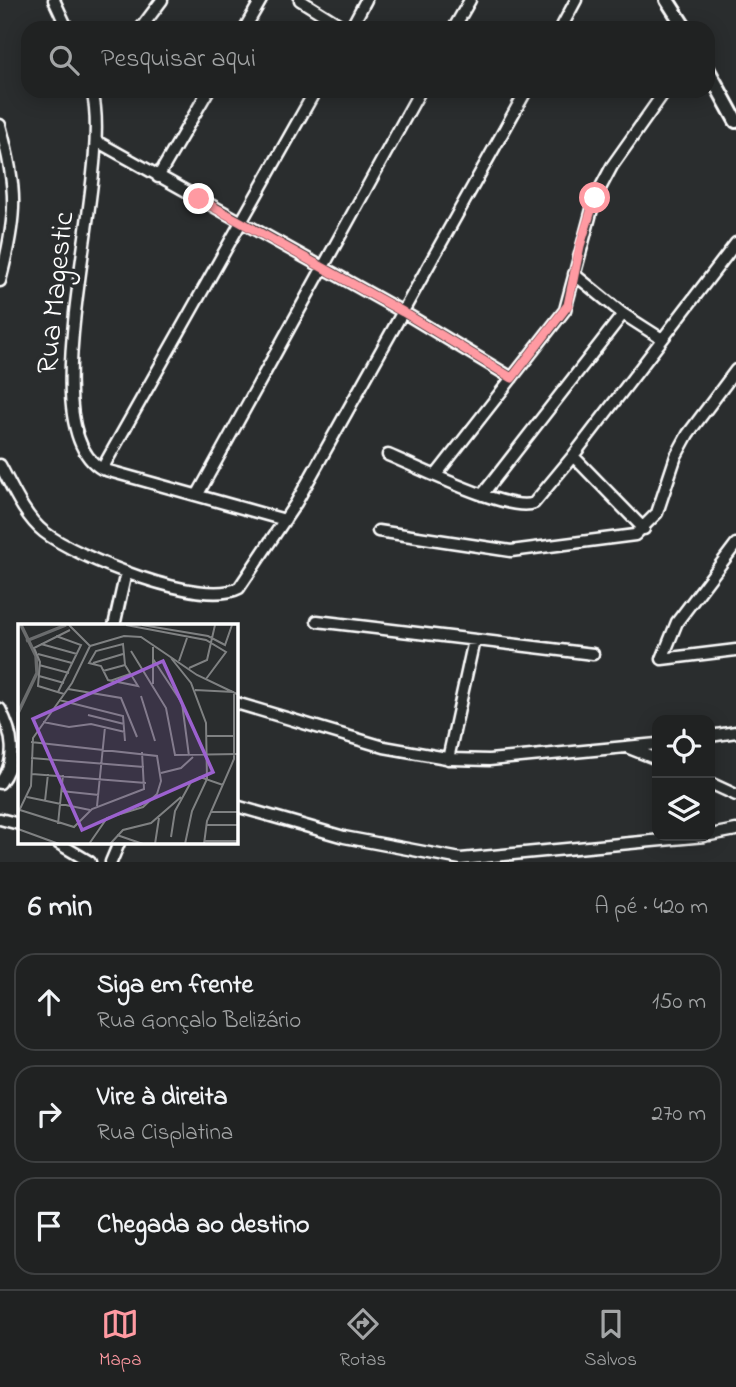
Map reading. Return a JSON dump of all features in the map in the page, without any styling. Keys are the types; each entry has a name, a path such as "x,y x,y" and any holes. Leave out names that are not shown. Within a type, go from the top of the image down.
{"street":[{"path":"54,0 64,21"},
{"path":"146,21 162,0"},
{"path":"249,21 261,0"},
{"path":"300,0 334,21"},
{"path":"355,21 366,0"},
{"path":"458,21 470,0"},
{"path":"565,21 576,0"},
{"path":"667,0 680,21"},
{"path":"715,83 736,121"},
{"name":"Rua Magestic","path":"94,98 98,142 69,361 79,444 89,460 102,469"},
{"path":"158,177 204,98"},
{"path":"285,520 102,469 311,98"},
{"path":"198,494 416,98"},
{"path":"0,465 17,498 41,530 78,553 126,572 177,587 202,591 234,591 245,582 285,520 522,98"},
{"path":"436,475 565,310 589,215 603,180 660,98"},
{"path":"0,125 10,163 15,205 0,281"},
{"path":"98,142 403,312 512,378"},
{"path":"388,455 482,495 517,505 534,503 736,243"},
{"path":"574,274 623,314 662,339"},
{"path":"482,495 623,314"},
{"path":"378,531 511,551 629,537 644,529 664,500 676,456 688,434 736,370"},
{"path":"573,456 644,529"},
{"path":"736,544 677,622 662,659 736,650"},
{"path":"114,624 126,572"},
{"path":"317,621 593,654"},
{"path":"448,759 474,640"},
{"path":"238,704 384,747 448,759 489,760 652,745"},
{"path":"0,709 13,745 11,765 0,783"},
{"path":"715,735 736,732"},
{"path":"629,748 652,757"},
{"path":"715,785 736,795"},
{"path":"238,807 344,837 461,859 652,840"},
{"path":"0,819 18,824"},
{"path":"715,834 736,830"},
{"path":"60,844 90,862"},
{"path":"111,862 119,844"}],"route":[{"path":"199,199 403,312 512,378 568,305 580,246 595,198"}]}
